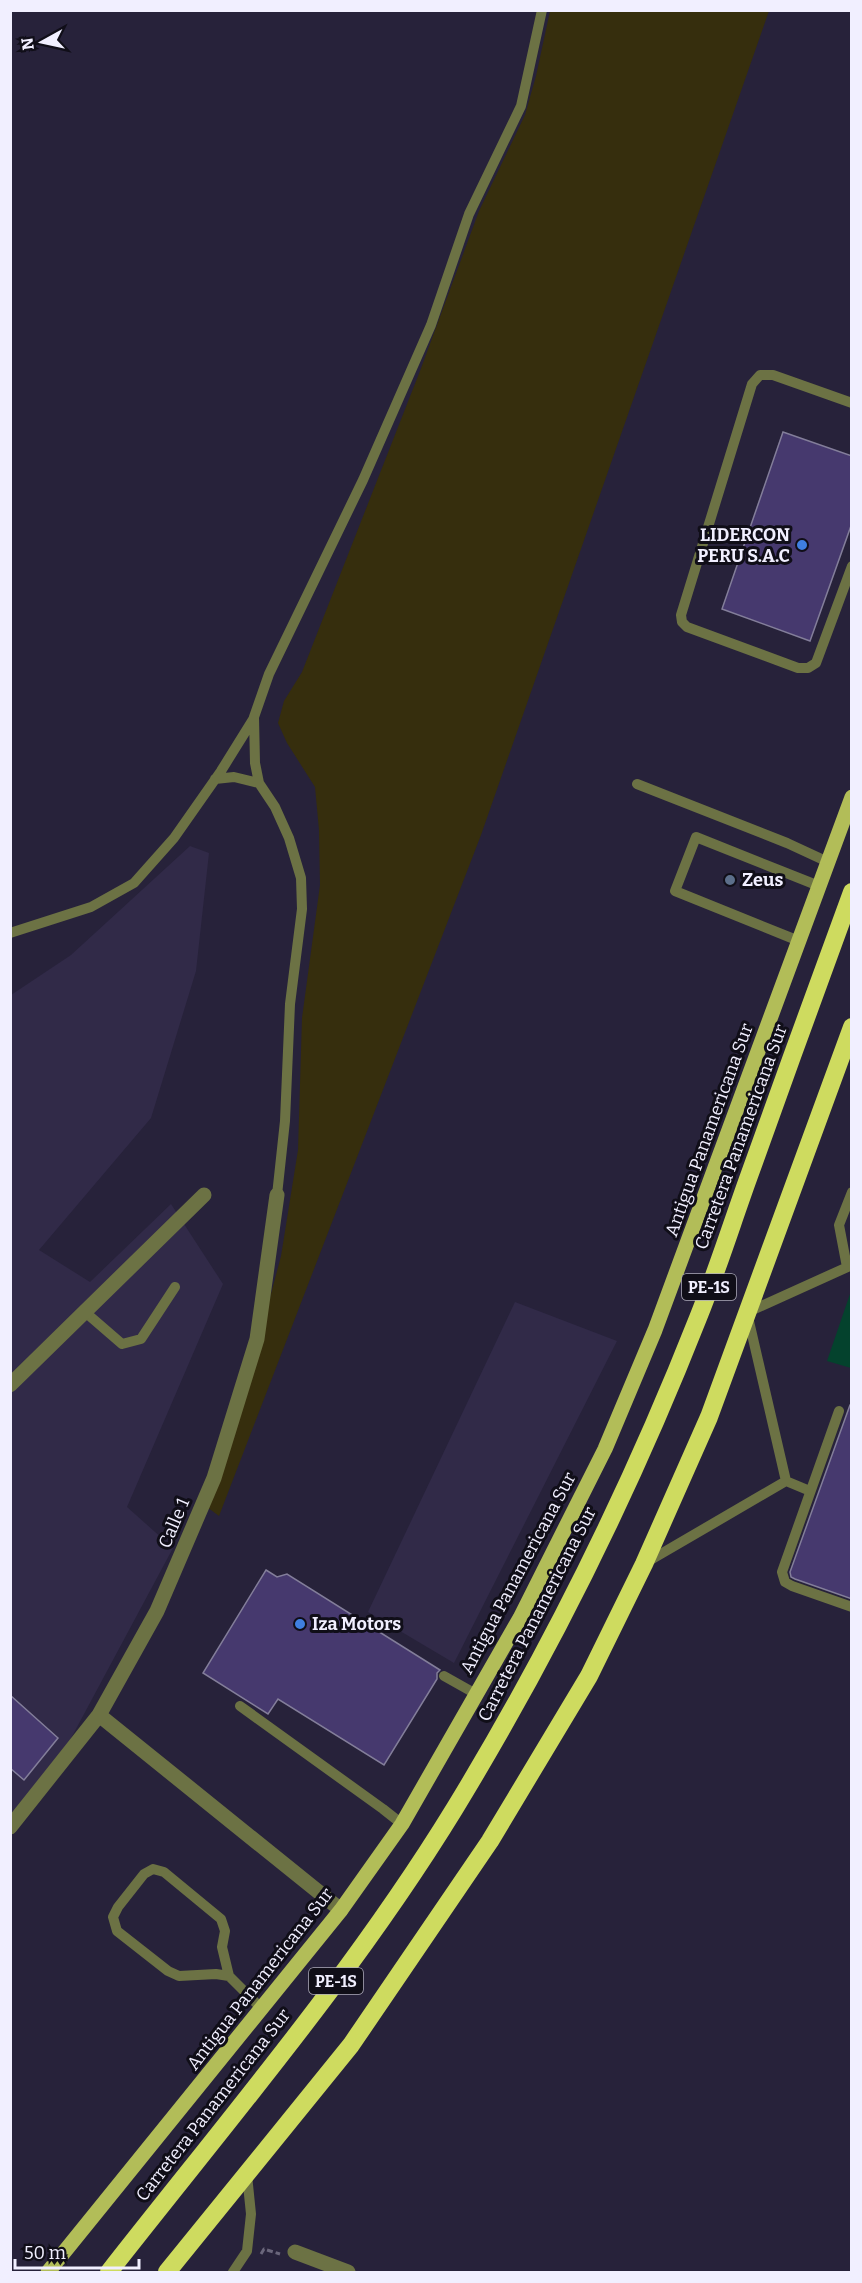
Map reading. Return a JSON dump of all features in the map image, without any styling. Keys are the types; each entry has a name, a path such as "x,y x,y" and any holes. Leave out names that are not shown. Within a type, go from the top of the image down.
{"highway":[{"name":"Carretera Panamericana Sur","path":"109,2272 314,2011 390,1908 454,1810 536,1669 601,1542 699,1316 852,892"},
{"name":"PE-1S","path":"168,2272 351,2045 490,1841 588,1676 644,1564 708,1417 852,1027"}],"main road":[{"name":"Antigua Panamericana Sur","path":"48,2272 341,1910 402,1824 519,1618 609,1438 656,1330 852,797"}],"street":[{"path":"10,1385 204,1195"},
{"name":"Calle 1","path":"10,1827 99,1714 157,1611 214,1478 257,1339 277,1195"},
{"path":"99,1714 341,1910"},
{"path":"295,2252 348,2272"}],"lane":[{"path":"10,933 91,907 134,883 174,838 254,717 269,674 363,480 431,325 469,214 521,106 542,10"},
{"path":"852,403 773,375 760,375 752,384 681,615 682,622 687,627 798,668 808,668 816,663 852,566"},
{"path":"840,598 852,602"},
{"path":"254,717 255,763 259,783 275,807 289,838 301,878 302,909 290,1004 285,1121 277,1195"},
{"path":"215,779 247,778 259,783"},
{"path":"637,784 787,843 828,862"},
{"path":"799,941 675,891 696,837 819,886"},
{"path":"786,1481 748,1313 849,1266 839,1225 852,1192"},
{"path":"85,1312 122,1344 131,1343 141,1339 175,1287"},
{"path":"839,1411 782,1572 785,1582 792,1587 852,1607"},
{"path":"786,1481 810,1491"},
{"path":"644,1564 786,1481"},
{"path":"444,1676 476,1694"},
{"path":"240,1706 402,1824"},
{"path":"229,1976 216,1974 179,1976 168,1971 117,1931 113,1917 144,1874 153,1869 164,1872 221,1919 225,1931 222,1947 229,1976 262,2009"},
{"path":"233,2272 247,2251 251,2214 247,2175"}],"path":[{"path":"258,2257 264,2249 288,2257 295,2252"}],"shaded area":[{"path":"190,846 209,853 196,971 151,1118 39,1250 90,1282 171,1204 223,1284 127,1507 173,1548 69,1742 11,1815 11,995 71,955"},
{"path":"515,1302 617,1341 454,1663 368,1612"}],"green space":[{"path":"851,1291 851,1368 827,1361"}],"sand":[{"path":"550,11 769,11 481,835 219,1516 207,1507 229,1453 281,1256 298,1150 302,1018 320,885 319,830 315,787 287,743 278,723 284,701 302,672 420,371 479,211 525,115"}],"building":[{"path":"783,432 852,456 852,523 810,641 722,609"},
{"path":"850,1405 852,1405 852,1599 795,1579 791,1577 790,1572"},
{"name":"Iza Motors","path":"266,1570 277,1577 287,1574 440,1670 437,1673 437,1679 384,1765 278,1699 268,1714 203,1673"},
{"path":"10,1695 58,1738 24,1780 10,1768"}],"place":[{"name":"LIDERCON PERU S.A.C","path":"802,545"},
{"name":"Zeus","path":"730,880"},
{"name":"Iza Motors","path":"300,1624"}]}
